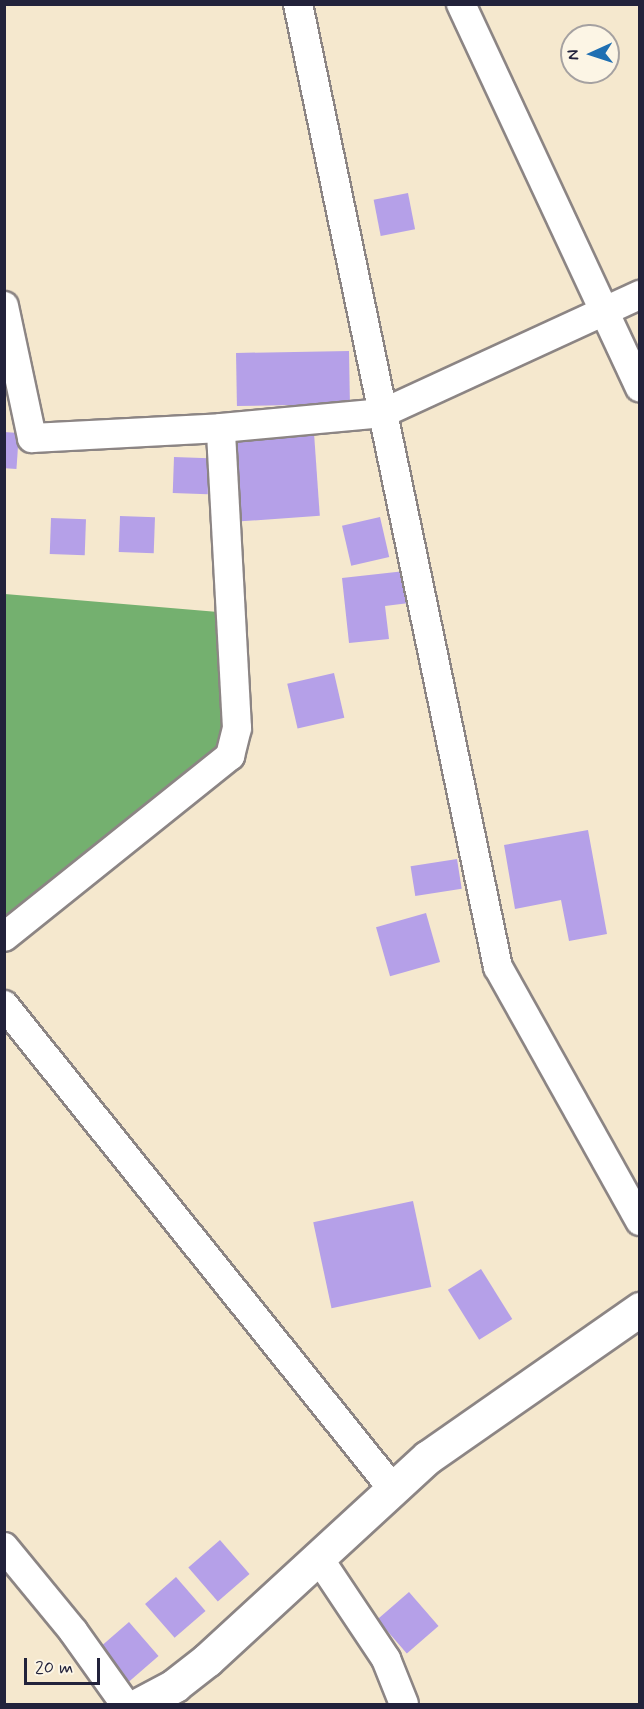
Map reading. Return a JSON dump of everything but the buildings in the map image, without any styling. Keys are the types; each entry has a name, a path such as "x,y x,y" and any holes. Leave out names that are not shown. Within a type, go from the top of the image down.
{"street":[{"path":"298,4 498,967 639,1221"},
{"path":"461,4 639,387"},
{"path":"4,306 32,438 221,428 383,413 639,295"},
{"path":"4,937 230,756 237,728 221,428"},
{"path":"4,1005 393,1488"},
{"path":"140,1704 175,1685 207,1660 428,1457 639,1309"},
{"path":"4,1547 73,1631 125,1704"},
{"path":"318,1557 386,1659 404,1704"}],"green space":[{"path":"5,594 218,612 230,756 5,937"}]}
